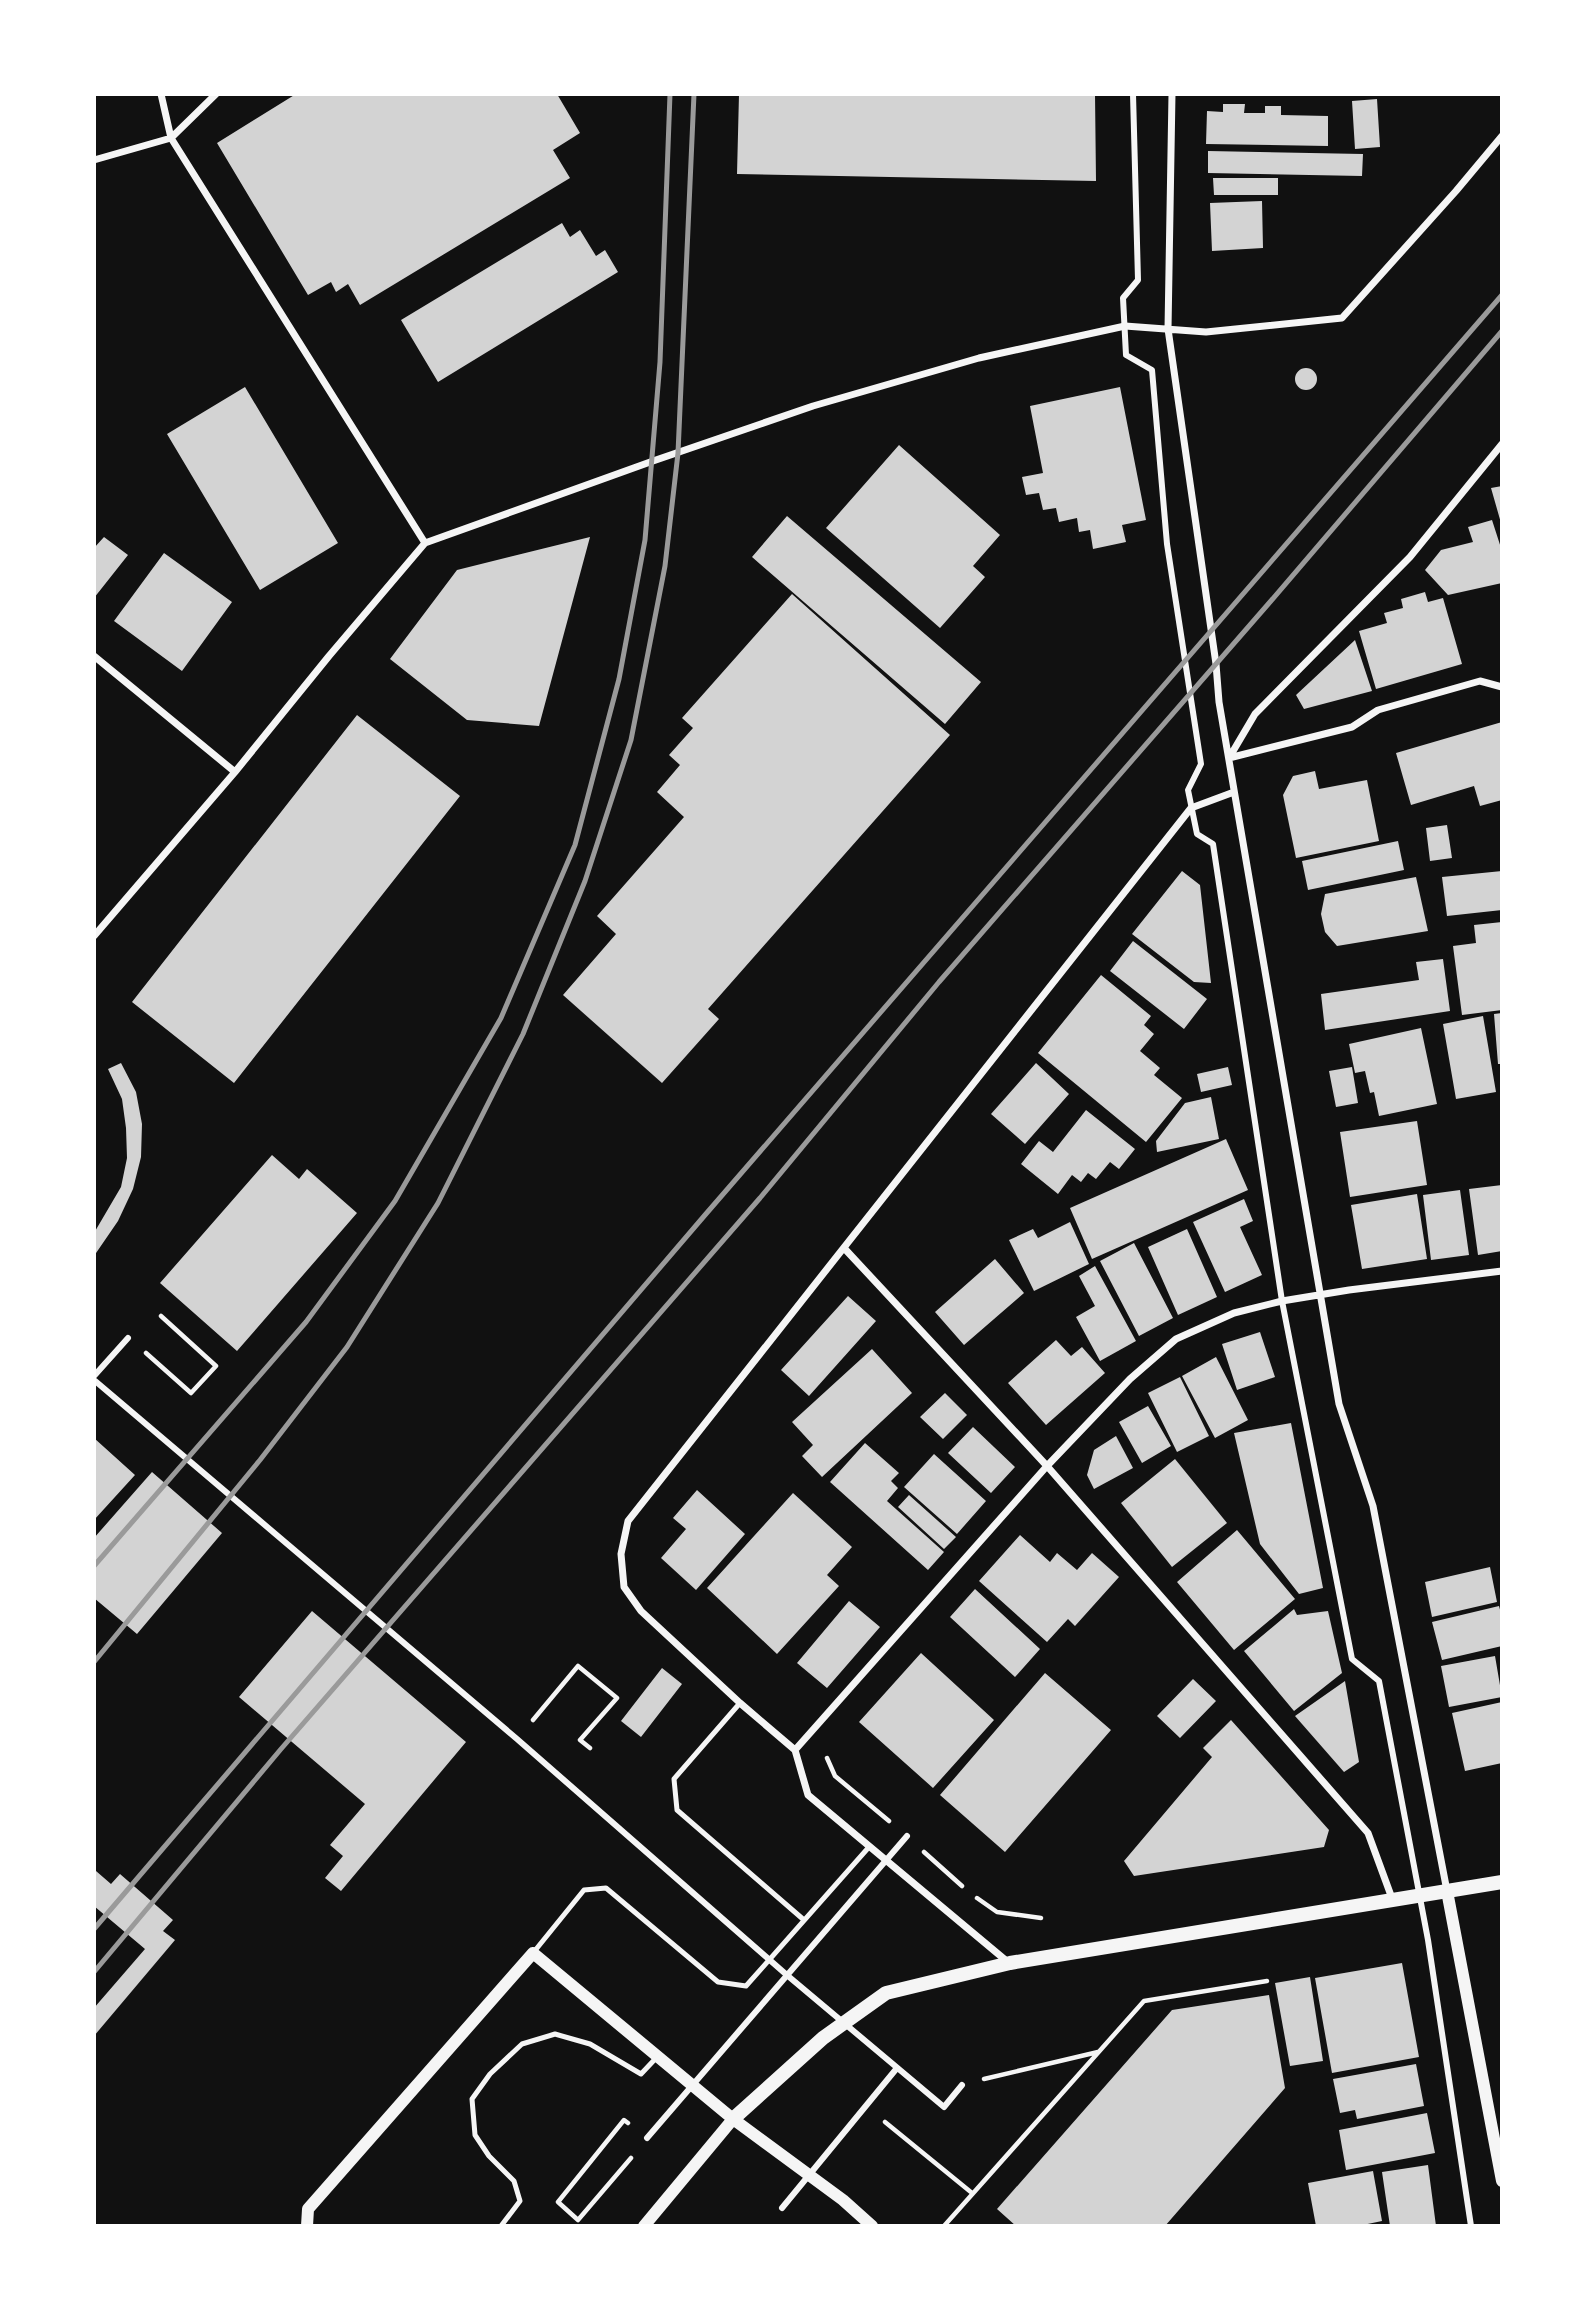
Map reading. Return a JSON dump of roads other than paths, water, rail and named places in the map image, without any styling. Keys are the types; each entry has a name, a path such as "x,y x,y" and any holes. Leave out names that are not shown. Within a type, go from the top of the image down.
{"main road":[{"path":"733,2119 823,2038 886,1993 1010,1963 1502,1882"}],"street":[{"path":"161,94 171,138 425,543"},
{"path":"94,160 171,138 216,94"},
{"path":"1133,94 1138,280 1122,298 1126,355 1152,370 1167,544 1201,764 1188,790 1197,834 1213,844 1282,1301 1352,1660 1379,1681 1428,1940 1471,2225"},
{"path":"1172,94 1168,329 1228,758 1339,1404 1373,1506 1502,2181"},
{"path":"96,934 425,543 813,406 979,358 1125,326 1206,332 1342,318 1457,191 1502,136"},
{"path":"1228,758 1255,714 1410,557 1502,444"},
{"path":"94,656 235,772"},
{"path":"1228,758 1352,727 1378,710 1480,681 1502,687"},
{"path":"1010,1963 808,1796 795,1750 641,1611 624,1587 621,1554 628,1521 1191,808 1234,792"},
{"path":"844,1248 1047,1466 1368,1833 1393,1900"},
{"path":"795,1750 1047,1466 1130,1379 1176,1339 1234,1313 1282,1301 1502,1271"},
{"path":"128,1338 94,1378 517,1739 788,1976 944,2107 962,2085"},
{"path":"647,2138 907,1836"},
{"path":"307,2225 308,2209 533,1953 733,2119 843,2200 872,2225"},
{"path":"782,2208 897,2068"},
{"path":"645,2225 733,2119"}],"lane":[{"path":"740,1703 674,1779 677,1810 804,1920"},
{"path":"533,1953 584,1890 606,1888 718,1982 746,1986 869,1847"},
{"path":"501,2225 520,2201 514,2181 489,2156 475,2135 472,2099 490,2074 522,2044 555,2034 590,2044 641,2074 657,2056"}],"railway":[{"path":"94,1566 306,1322 395,1201 501,1018 575,845 619,679 645,540 660,362 670,94"},
{"path":"94,1662 260,1460 347,1347 438,1203 523,1034 585,881 631,740 665,566 678,453 694,94"},
{"path":"94,1929 705,1215 1502,295"},
{"path":"94,1972 281,1749 760,1198 939,982 1502,331"}]}
